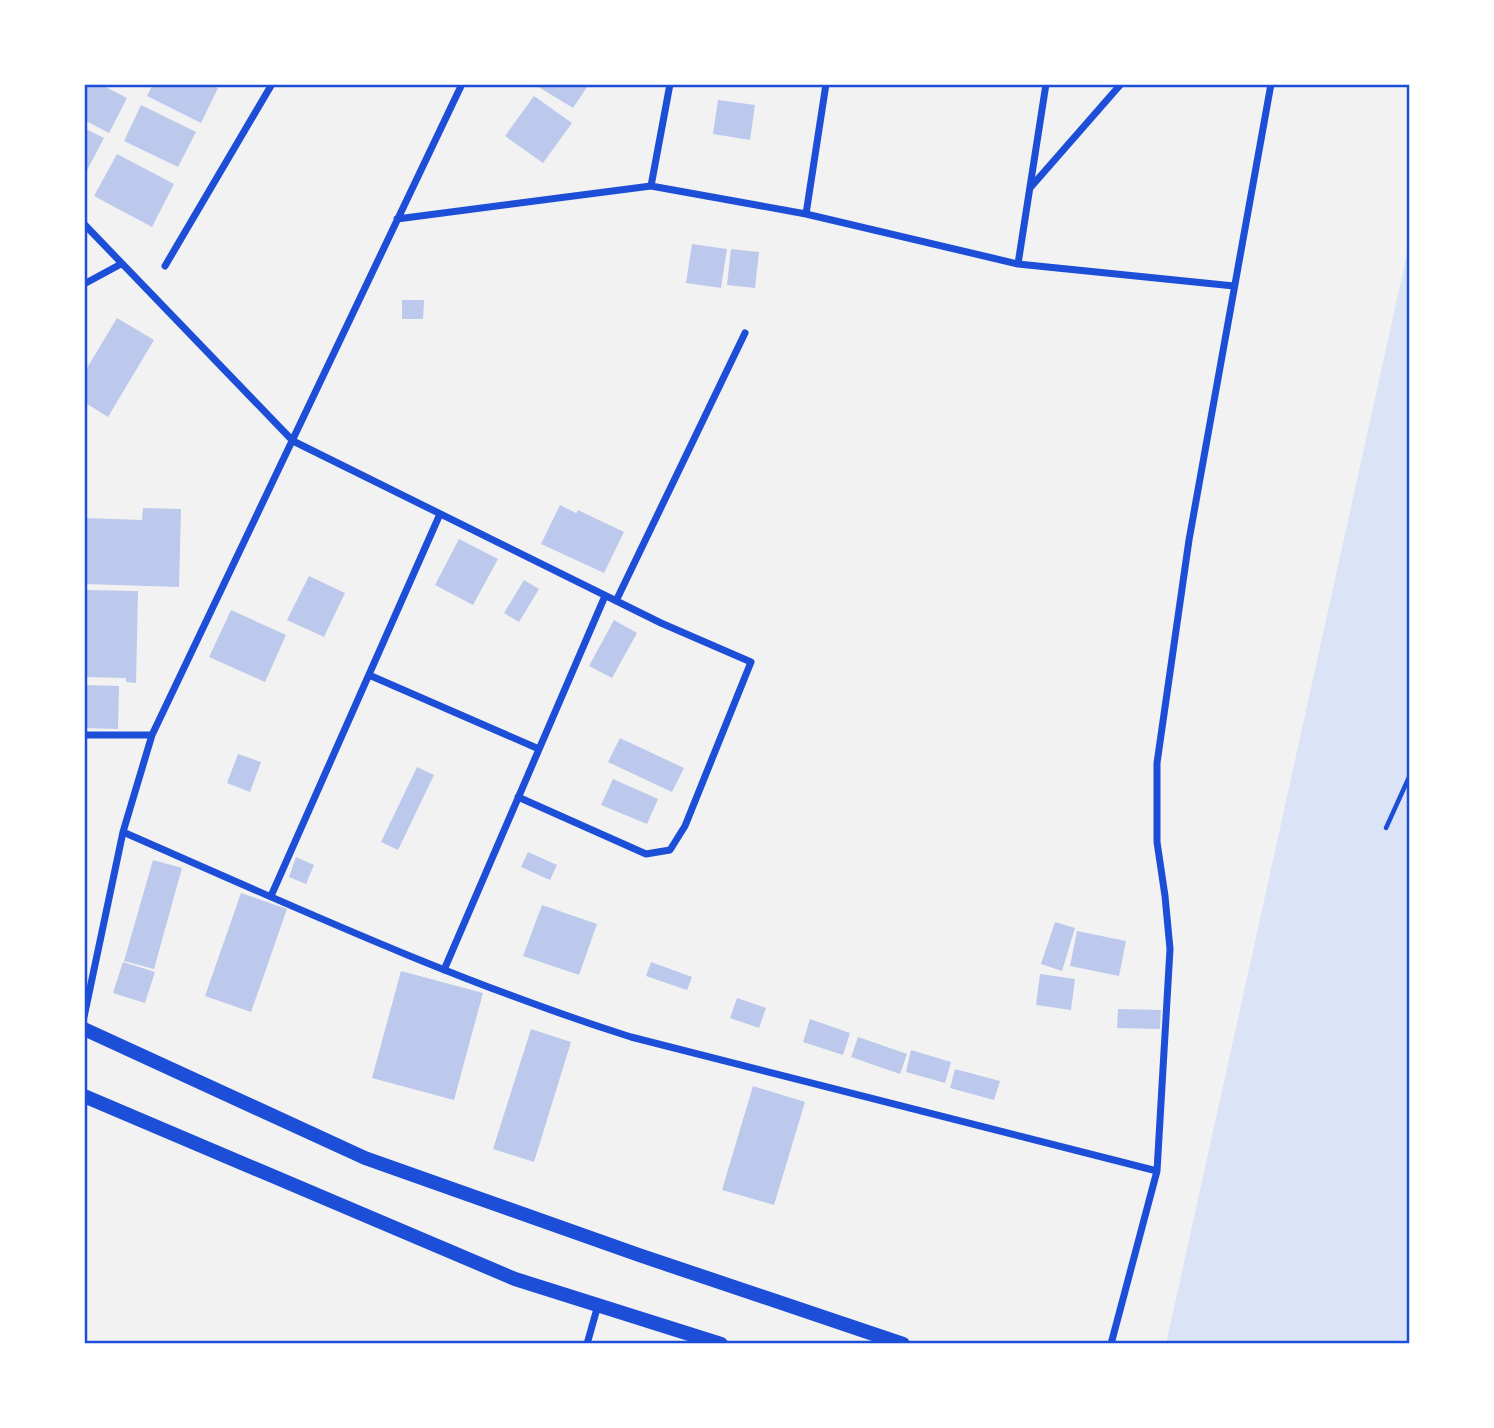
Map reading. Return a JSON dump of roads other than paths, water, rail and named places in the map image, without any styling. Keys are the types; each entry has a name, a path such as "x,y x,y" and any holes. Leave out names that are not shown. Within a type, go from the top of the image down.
{"main road":[{"path":"84,1029 365,1158 639,1255 904,1344"},
{"path":"84,1096 515,1279 721,1344"}],"street":[{"path":"165,267 271,86 262,84"},
{"path":"84,1017 123,832 152,734 462,84"},
{"path":"651,186 670,84"},
{"path":"806,214 826,84"},
{"path":"1018,264 1046,84"},
{"path":"1030,189 1121,84"},
{"path":"1111,1344 1157,1171 1170,949 1157,842 1157,763 1189,540 1271,84"},
{"path":"397,219 651,186 806,214 1018,264 1234,286"},
{"path":"84,224 293,441 605,596 751,662 685,827 670,850 646,855 518,797"},
{"path":"84,284 121,264"},
{"path":"616,601 745,333"},
{"path":"271,896 440,514"},
{"path":"444,970 605,596"},
{"path":"369,675 539,749"},
{"path":"84,734 152,734"},
{"path":"123,832 444,970 631,1037 1157,1171"},
{"path":"587,1344 598,1305"}]}
